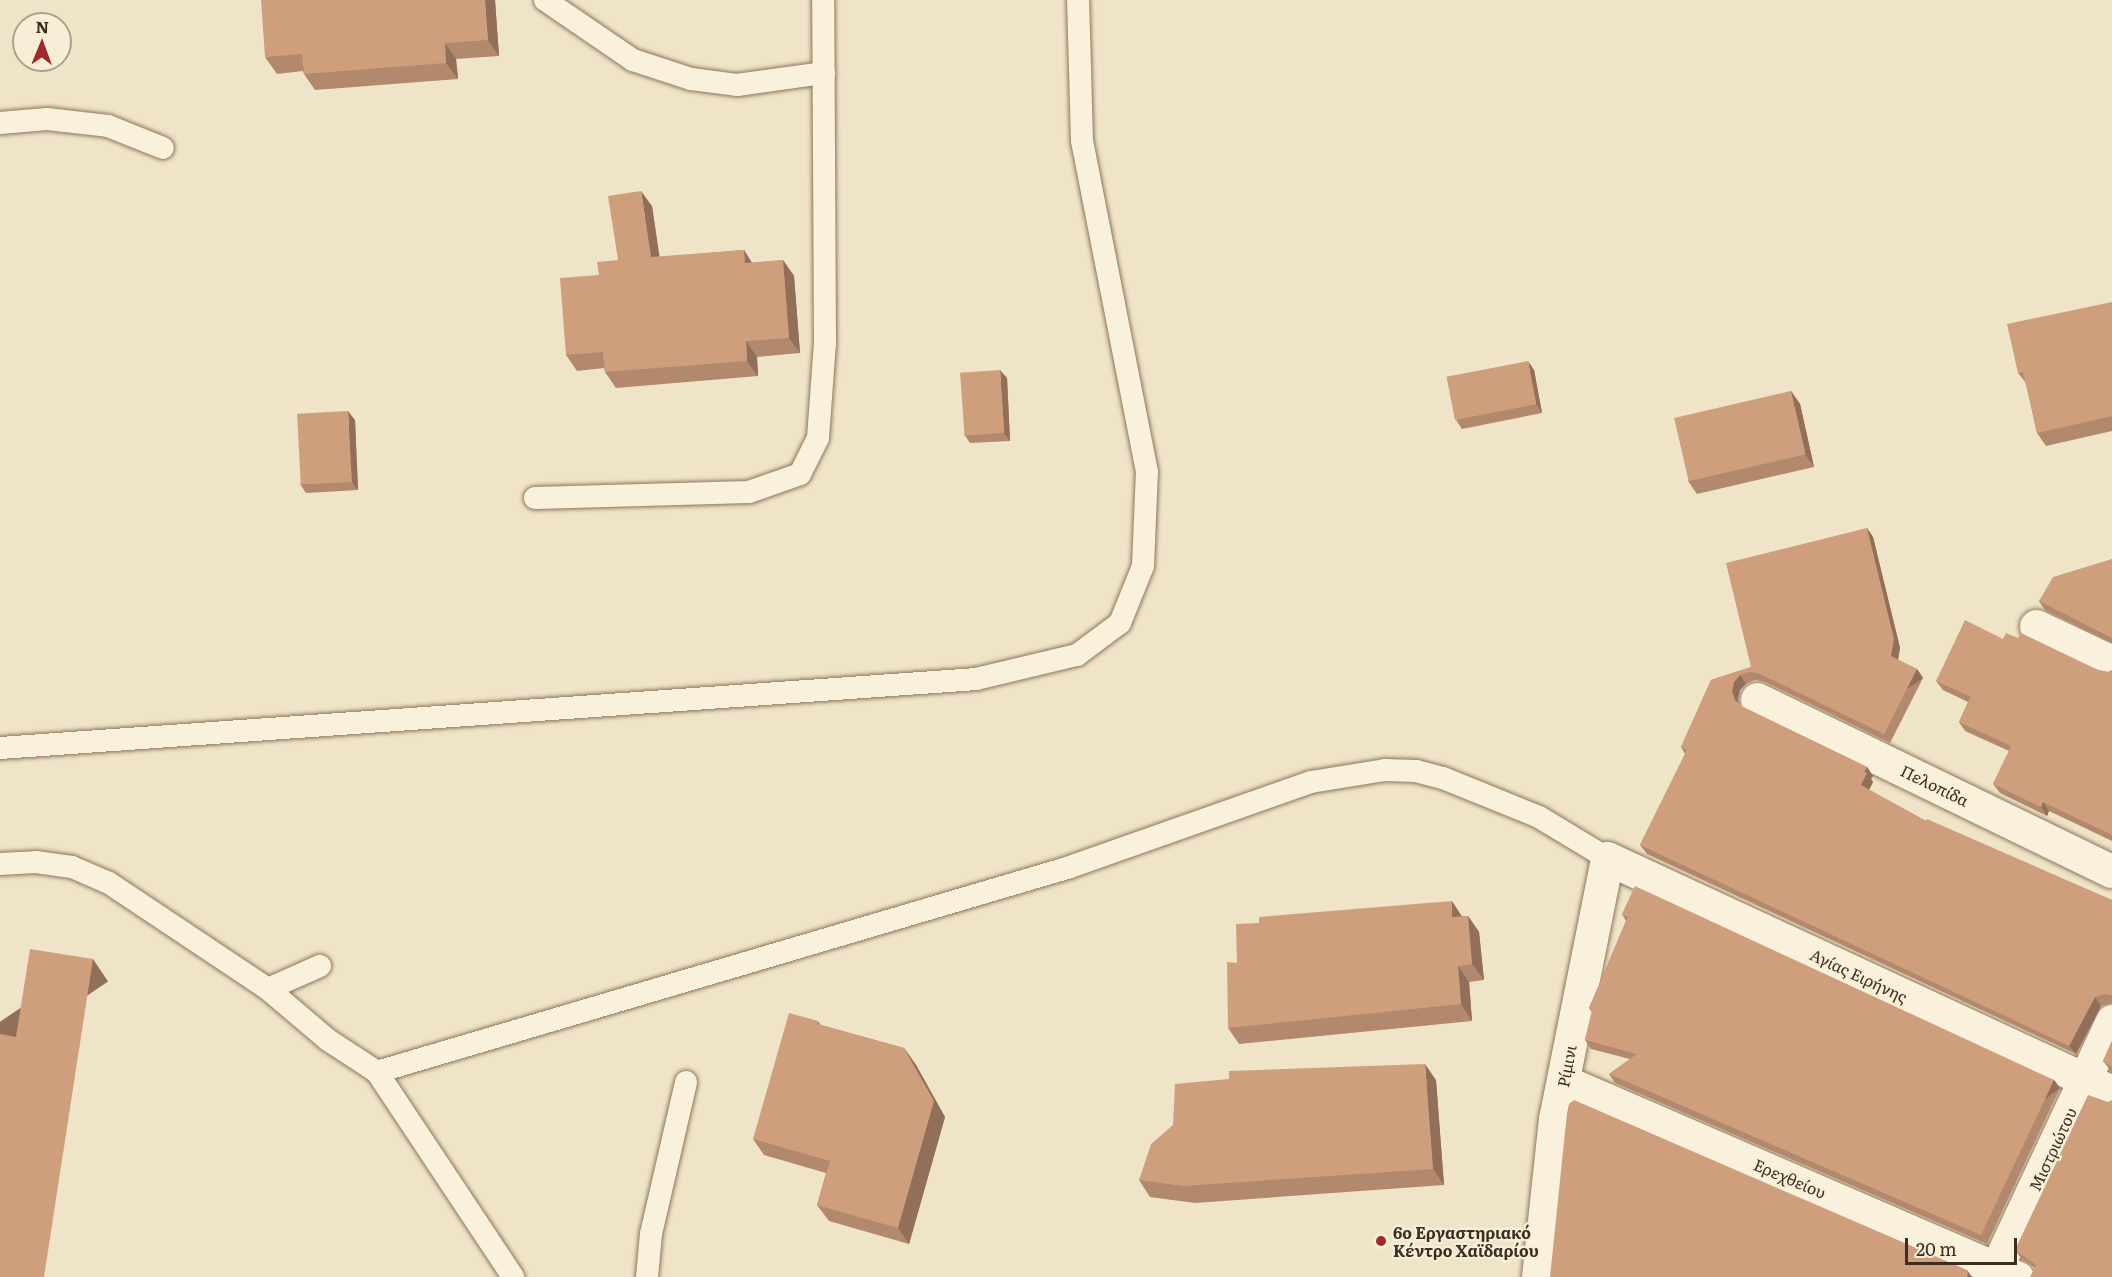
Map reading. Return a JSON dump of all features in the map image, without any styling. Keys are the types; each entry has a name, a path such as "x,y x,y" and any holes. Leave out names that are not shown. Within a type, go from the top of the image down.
{"street":[{"path":"2036,626 2112,662"},
{"name":"Πελοπίδα","path":"1757,699 2112,871"},
{"name":"Ρίμινι","path":"1538,1277 1555,1119 1607,858"},
{"name":"Αγίας Ειρήνης","path":"1607,858 2099,1085"},
{"name":"Μιστριώτου","path":"2002,1274 2099,1085 2112,1021"},
{"name":"Ερεχθείου","path":"1563,1081 2002,1274"}],"lane":[{"path":"545,0 633,60 691,79 737,85 824,73"},
{"path":"535,498 748,492 800,474 818,438 825,343 822,168 823,0"},
{"path":"0,748 976,679 1077,655 1120,623 1143,566 1147,472 1082,141 1078,0"},
{"path":"0,123 47,120 108,126 163,148"},
{"path":"377,1072 1067,868 1311,782 1385,770 1416,771 1443,778 1539,817 1607,858"},
{"path":"0,864 36,862 72,867 109,883 268,989 328,1040 377,1072 513,1277"},
{"path":"268,989 320,966"},
{"path":"647,1277 651,1234 686,1082"}],"building":[{"path":"261,0 485,0 488,40 445,43 446,63 304,74 302,54 265,57"},
{"path":"641,191 651,257 744,250 745,263 783,260 789,338 746,341 747,361 605,372 603,352 566,355 560,278 599,275 597,262 618,260 608,196"},
{"path":"2112,302 2112,416 2037,433 2023,372 2018,373 2007,324"},
{"path":"1528,361 1536,404 1455,420 1447,377"},
{"path":"1000,370 1004,433 964,436 960,373"},
{"path":"1791,391 1806,454 1689,481 1674,418"},
{"path":"348,411 352,482 301,485 297,414"},
{"path":"1867,528 1894,639 1891,656 1917,669 1884,734 1758,673 1749,672 1740,675 1734,682 1732,691 1735,700 1743,707 1867,767 1864,772 1867,773 1861,785 1926,821 1927,819 2112,900 2112,995 2105,994 2095,997 2069,1046 1640,845 1687,750 1681,747 1711,680 1751,667 1726,563"},
{"path":"2112,559 2112,638 2039,601 2053,577"},
{"path":"1965,620 2003,639 2006,633 2018,638 2021,633 2098,670 2108,672 2112,670 2112,835 2043,802 2041,807 1993,784 2011,746 1959,722 1971,697 1936,681"},
{"path":"1635,886 2054,1080 1981,1235 1609,1074 1637,1054 1585,1040 1592,1010 1589,1008 1628,917 1622,914"},
{"path":"1452,901 1452,917 1468,916 1472,964 1458,966 1461,1004 1228,1028 1227,962 1237,963 1236,924 1259,923 1259,917"},
{"path":"30,949 93,959 44,1277 0,1277 0,1034 16,1037"},
{"path":"789,1013 818,1021 817,1024 904,1048 934,1101 898,1228 817,1205 830,1161 753,1139"},
{"path":"2112,1041 2112,1067 2103,1061"},
{"path":"1425,1064 1433,1169 1183,1186 1139,1180 1151,1144 1173,1125 1175,1084 1229,1079 1229,1071"},
{"path":"2088,1095 2108,1102 2112,1100 2112,1277 2030,1277 2036,1265 2015,1250"},
{"path":"1574,1100 1967,1270 1967,1277 1550,1277 1567,1113 1569,1104"}],"place":[{"name":"6ο Εργαστηριακό Κέντρο Χαϊδαρίου","path":"1381,1241"}]}
